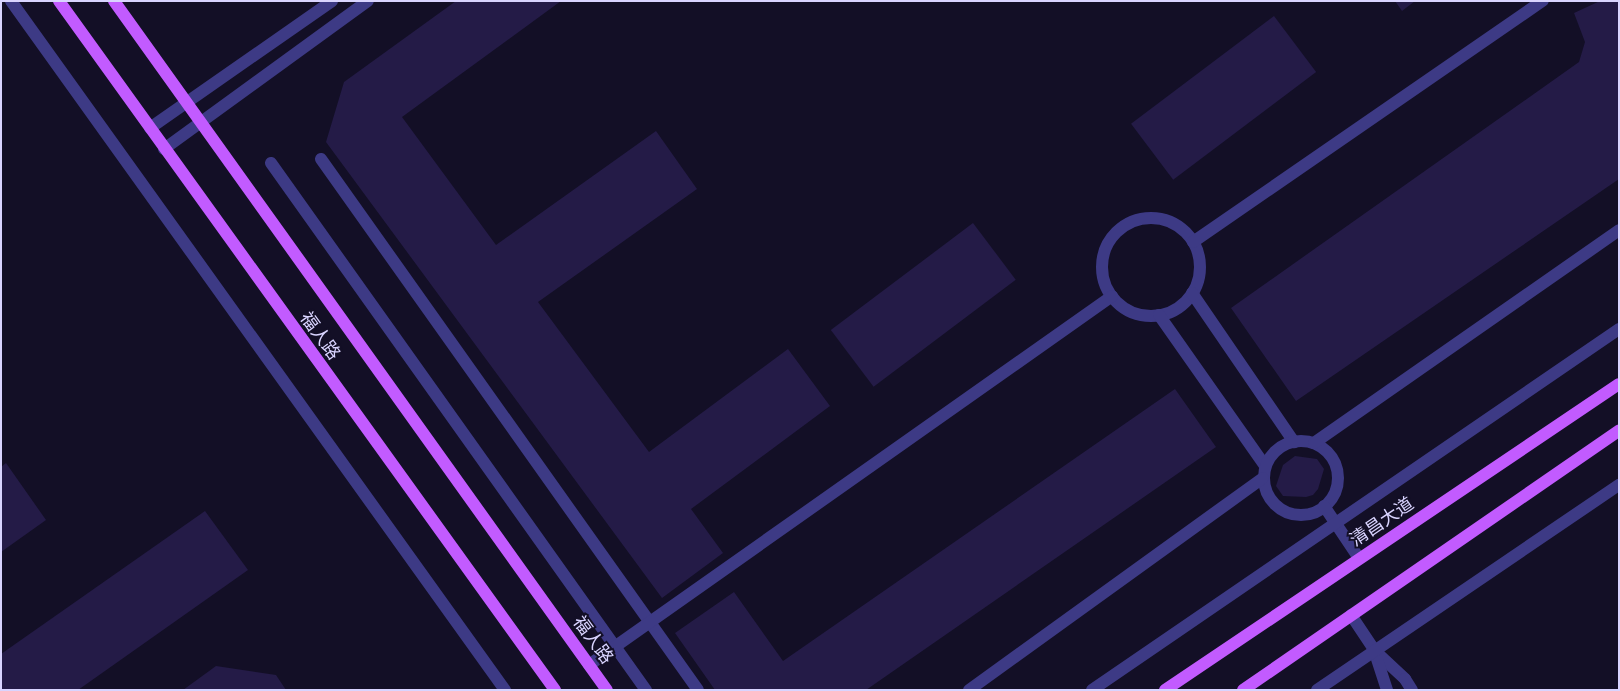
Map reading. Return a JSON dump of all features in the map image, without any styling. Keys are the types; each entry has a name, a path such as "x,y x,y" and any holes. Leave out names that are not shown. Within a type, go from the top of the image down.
{"main road":[{"name":"福人路","path":"59,1 164,150 555,690"},
{"name":"福人路","path":"114,1 607,690"},
{"name":"清昌大道","path":"1165,690 1619,384"},
{"path":"1242,690 1619,431"}],"street":[{"path":"11,1 505,690"},
{"path":"150,128 332,1"},
{"path":"164,150 368,1"},
{"path":"1193,242 1543,1"},
{"path":"321,159 698,690"},
{"path":"271,163 646,690"},
{"path":"1144,218 1161,218 1177,225 1198,250 1200,267 1197,284 1192,294 1175,309 1159,315 1144,315 1129,310 1112,296 1102,274 1107,244 1116,232 1129,223 1144,218"},
{"path":"1314,443 1619,230"},
{"path":"1192,294 1294,442"},
{"path":"589,665 1112,296"},
{"path":"969,690 1264,472 1280,448 1294,442 1314,443 1324,449 1332,458 1337,470 1338,482 1334,494 1324,506 1304,514 1291,514 1280,509 1271,500 1266,490 1264,472 1159,315"},
{"path":"1092,690 1619,329"},
{"path":"1317,690 1619,485"},
{"path":"1324,506 1359,558"},
{"path":"1351,615 1375,651 1404,679 1412,690"},
{"path":"1375,651 1388,690"}],"building":[{"path":"456,1 561,1 402,117 496,245 656,131 697,189 538,302 649,452 788,349 830,406 691,509 723,553 662,598 326,142 344,82"},
{"path":"1395,1 1415,1 1402,11"},
{"path":"1600,1 1619,1 1619,179 1296,401 1231,308 1579,62 1585,42 1574,13"},
{"path":"1274,16 1316,72 1173,180 1131,124"},
{"path":"973,223 1016,280 874,387 831,330"},
{"path":"1175,389 1216,447 866,690 715,690 675,633 734,592 783,661"},
{"path":"1295,456 1317,459 1324,469 1318,489 1313,495 1306,497 1283,496 1276,486 1283,465"},
{"path":"6,463 46,520 1,552 1,467"},
{"path":"205,511 248,570 78,690 1,690 1,654"},
{"path":"216,666 276,675 286,690 183,690"}]}
